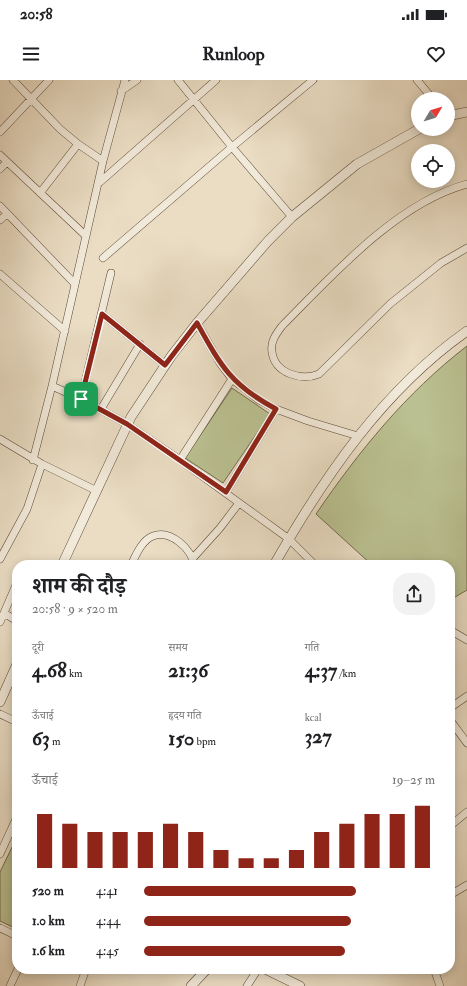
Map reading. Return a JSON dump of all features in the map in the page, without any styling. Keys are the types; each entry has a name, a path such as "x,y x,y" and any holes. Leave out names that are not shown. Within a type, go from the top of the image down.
{"street":[{"path":"13,80 60,129 78,144 103,161"},
{"path":"0,132 49,80"},
{"path":"33,460 100,182 103,161 125,80"},
{"path":"121,91 137,80"},
{"path":"178,80 232,147 292,216"},
{"path":"100,182 216,80"},
{"path":"104,258 232,147 313,80"},
{"path":"417,80 427,92"},
{"path":"455,114 467,112"},
{"path":"64,560 127,424 165,365 197,323 268,241 292,216 357,164 411,134"},
{"path":"40,193 78,144"},
{"path":"0,155 86,236"},
{"path":"0,169 7,162"},
{"path":"467,184 444,192 413,210 360,250 278,331 272,344 272,353 276,360 288,372 300,377 310,378 319,374 390,304 441,263 467,248"},
{"path":"0,206 75,284"},
{"path":"0,220 7,214"},
{"path":"81,399 111,273"},
{"path":"0,274 65,330"},
{"path":"102,314 165,365"},
{"path":"197,323 223,367 232,379 259,400 276,409 308,421 358,436"},
{"path":"277,560 289,539 358,436 378,412 415,374 467,331"},
{"path":"101,409 140,344"},
{"path":"180,460 232,379"},
{"path":"52,386 101,409 127,424 226,492 289,539 310,560"},
{"path":"226,492 276,409"},
{"path":"0,440 33,460 97,491"},
{"path":"0,559 27,509 42,464"},
{"path":"195,560 240,503"},
{"path":"134,560 144,542 153,536 165,535 176,540 191,560"},
{"path":"0,622 12,594"},
{"path":"4,613 12,618"},
{"path":"455,633 467,640"},
{"path":"0,702 12,675"},
{"path":"455,704 467,696"},
{"path":"0,714 12,720"},
{"path":"455,727 467,743"},
{"path":"455,822 467,812"},
{"path":"0,854 12,832"},
{"path":"455,892 467,885"},
{"path":"0,928 12,934"},
{"path":"10,986 16,974"},
{"path":"80,986 84,974"},
{"path":"191,986 202,974"},
{"path":"247,986 255,974"},
{"path":"275,974 300,986"},
{"path":"436,974 440,986"}],"green space":[{"path":"467,346 467,590 455,597 455,560 367,560 316,514 349,468 385,424 424,383"},
{"path":"232,388 270,414 223,483 185,458"},
{"path":"12,847 12,927 0,921 0,872"}],"route":[{"path":"102,314 165,365 197,323 220,363 232,379 259,400 276,409 226,492 127,424 81,399 102,314"}]}
